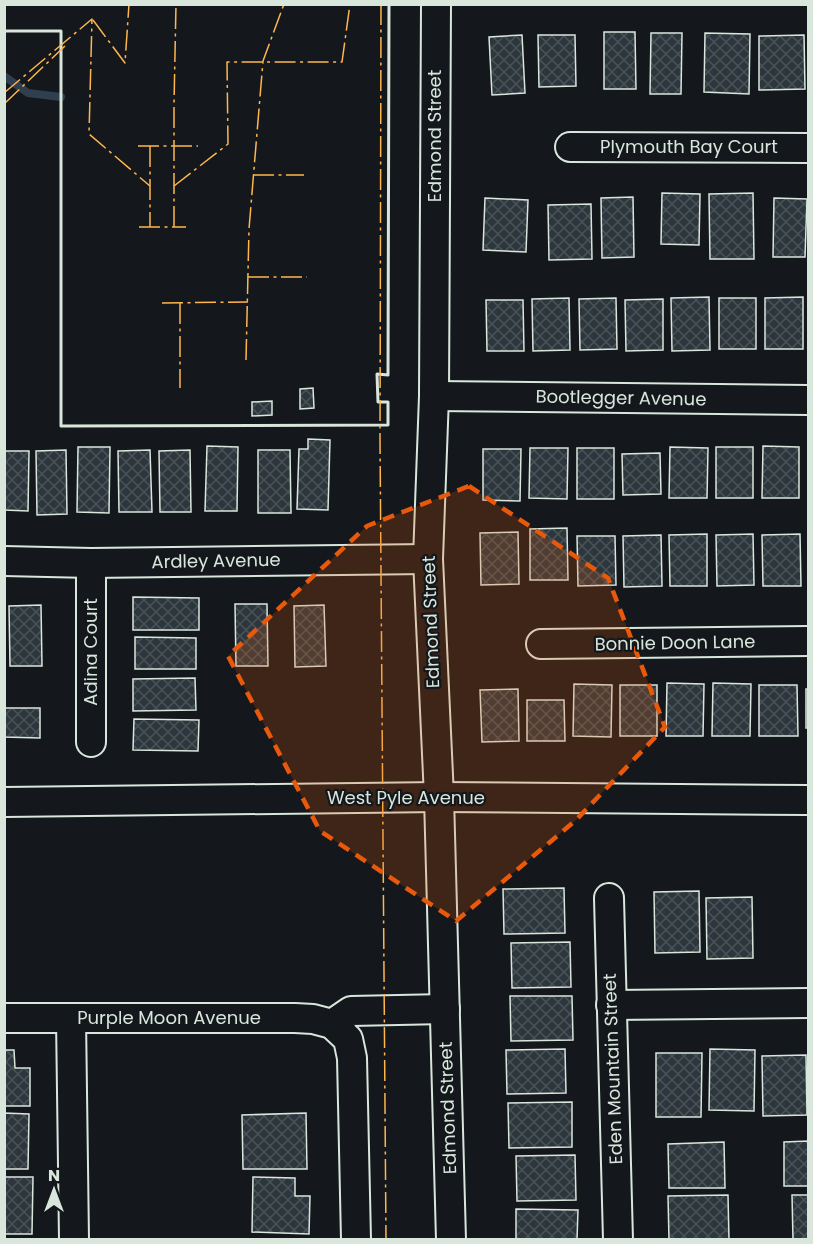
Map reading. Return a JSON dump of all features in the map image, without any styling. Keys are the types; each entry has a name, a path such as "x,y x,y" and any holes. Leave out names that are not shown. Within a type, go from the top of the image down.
{"street":[{"name":"Edmond Street","path":"436,4 434,396 428,559 439,797 451,1239"},
{"name":"Plymouth Bay Court","path":"570,147 808,148"},
{"name":"Bootlegger Avenue","path":"434,396 808,400"},
{"name":"Ardley Avenue","path":"4,561 91,563 428,559"},
{"name":"Adina Court","path":"91,563 91,742"},
{"name":"Bonnie Doon Lane","path":"540,644 808,641"},
{"name":"West Pyle Avenue","path":"4,802 439,797 808,800"},
{"name":"Eden Mountain Street","path":"609,898 618,1239"},
{"path":"611,1005 808,1003"},
{"path":"356,1239 352,1058 348,1039 332,1024 351,1011 445,1009"},
{"name":"Purple Moon Avenue","path":"4,1018 295,1018 313,1019 332,1024"},
{"path":"71,1018 74,1239"}],"highlighted area":[{"path":"469,486 608,578 665,727 575,821 456,921 320,831 228,656 367,526"}],"building":[{"path":"604,32 635,32 636,89 604,89"},
{"path":"651,33 682,33 681,94 650,94"},
{"path":"705,33 750,34 749,94 704,92"},
{"path":"522,35 525,93 492,95 489,37"},
{"path":"538,35 575,35 576,86 539,87"},
{"path":"804,35 805,89 759,90 759,36"},
{"path":"662,193 700,194 699,245 661,244"},
{"path":"753,193 754,259 710,259 709,194"},
{"path":"633,197 634,257 602,258 601,198"},
{"path":"485,198 528,200 526,252 483,250"},
{"path":"774,198 807,199 805,257 773,257"},
{"path":"591,204 592,259 549,260 548,205"},
{"path":"709,297 710,350 672,351 671,298"},
{"path":"803,297 803,349 765,349 765,298"},
{"path":"569,298 570,350 533,351 532,299"},
{"path":"616,298 617,349 580,350 579,299"},
{"path":"719,298 756,298 756,349 719,349"},
{"path":"663,299 663,350 626,351 625,300"},
{"path":"486,300 523,300 524,351 487,351"},
{"path":"313,388 314,408 300,409 300,389"},
{"path":"272,401 272,415 252,416 252,402"},
{"path":"308,439 330,440 328,510 297,509 299,449 308,449"},
{"path":"207,446 238,447 237,511 205,511"},
{"path":"763,446 799,447 799,498 762,498"},
{"path":"78,447 110,447 109,513 77,512"},
{"path":"670,447 708,448 707,498 669,498"},
{"path":"716,447 753,447 753,498 716,498"},
{"path":"530,448 568,448 567,499 529,498"},
{"path":"577,448 614,448 614,499 577,499"},
{"path":"483,449 521,449 520,501 483,500"},
{"path":"66,450 67,514 37,515 36,451"},
{"path":"150,450 152,512 119,512 118,451"},
{"path":"190,450 191,512 160,512 159,451"},
{"path":"258,450 290,450 291,513 258,513"},
{"path":"4,451 29,451 28,511 4,510"},
{"path":"660,453 661,494 623,495 622,454"},
{"path":"567,528 568,580 530,580 530,529"},
{"path":"518,532 519,584 481,585 480,533"},
{"path":"707,534 707,586 670,586 669,535"},
{"path":"753,534 754,585 717,586 716,535"},
{"path":"800,534 801,586 763,586 762,535"},
{"path":"661,535 662,586 624,587 623,536"},
{"path":"577,536 615,536 616,585 578,586"},
{"path":"133,597 199,598 199,630 133,630"},
{"path":"235,604 267,604 268,666 236,666"},
{"path":"41,605 42,666 10,666 9,606"},
{"path":"324,605 326,666 295,667 294,606"},
{"path":"135,637 196,638 196,669 135,669"},
{"path":"195,678 196,710 133,711 133,679"},
{"path":"667,683 704,684 703,736 666,736"},
{"path":"713,683 751,684 750,736 712,736"},
{"path":"574,684 612,685 611,737 573,736"},
{"path":"620,685 657,685 657,736 620,736"},
{"path":"759,685 797,685 798,736 759,736"},
{"path":"518,689 519,741 482,742 480,690"},
{"path":"806,689 808,689 808,728 806,728"},
{"path":"527,700 564,700 565,741 527,741"},
{"path":"4,708 40,708 40,738 4,737"},
{"path":"134,719 199,720 198,751 133,750"},
{"path":"564,888 565,933 504,934 503,889"},
{"path":"699,891 700,952 655,953 654,892"},
{"path":"752,897 753,958 707,959 706,898"},
{"path":"570,942 571,987 512,988 511,943"},
{"path":"510,996 572,996 573,1040 511,1041"},
{"path":"565,1049 566,1093 507,1094 506,1050"},
{"path":"710,1049 755,1050 754,1111 709,1110"},
{"path":"4,1050 14,1050 15,1068 30,1068 30,1106 4,1106"},
{"path":"656,1053 702,1053 701,1117 656,1117"},
{"path":"806,1055 807,1115 763,1116 762,1056"},
{"path":"572,1102 572,1147 509,1148 508,1103"},
{"path":"4,1113 29,1114 28,1169 4,1169"},
{"path":"306,1113 307,1169 243,1169 242,1115"},
{"path":"808,1141 808,1186 784,1186 784,1142"},
{"path":"724,1142 725,1188 669,1188 668,1144"},
{"path":"575,1155 576,1200 517,1201 516,1156"},
{"path":"4,1177 33,1177 32,1234 4,1234"},
{"path":"253,1177 295,1178 295,1196 310,1196 309,1234 252,1232"},
{"path":"728,1195 729,1240 669,1240 668,1196"},
{"path":"792,1195 808,1195 808,1240 793,1240"},
{"path":"516,1209 578,1210 577,1240 516,1240"}],"waterway":[{"path":"4,76 28,93 61,97"}],"wall":[{"path":"4,31 61,31 61,426 388,425 388,402 378,402 377,374 388,375 389,4"}],"power":[{"path":"93,20 125,63 129,4"},
{"path":"174,227 176,4"},
{"path":"246,360 249,229 263,61 284,4"},
{"path":"174,186 228,144 227,62 342,62 350,4"},
{"path":"381,4 380,439 386,1240"},
{"path":"4,93 92,19 89,134 150,186"},
{"path":"4,104 65,46"},
{"path":"138,146 198,146"},
{"path":"150,146 150,227"},
{"path":"253,175 304,175"},
{"path":"139,227 186,227"},
{"path":"248,277 307,277"},
{"path":"162,303 248,302"},
{"path":"180,303 180,388"}]}
